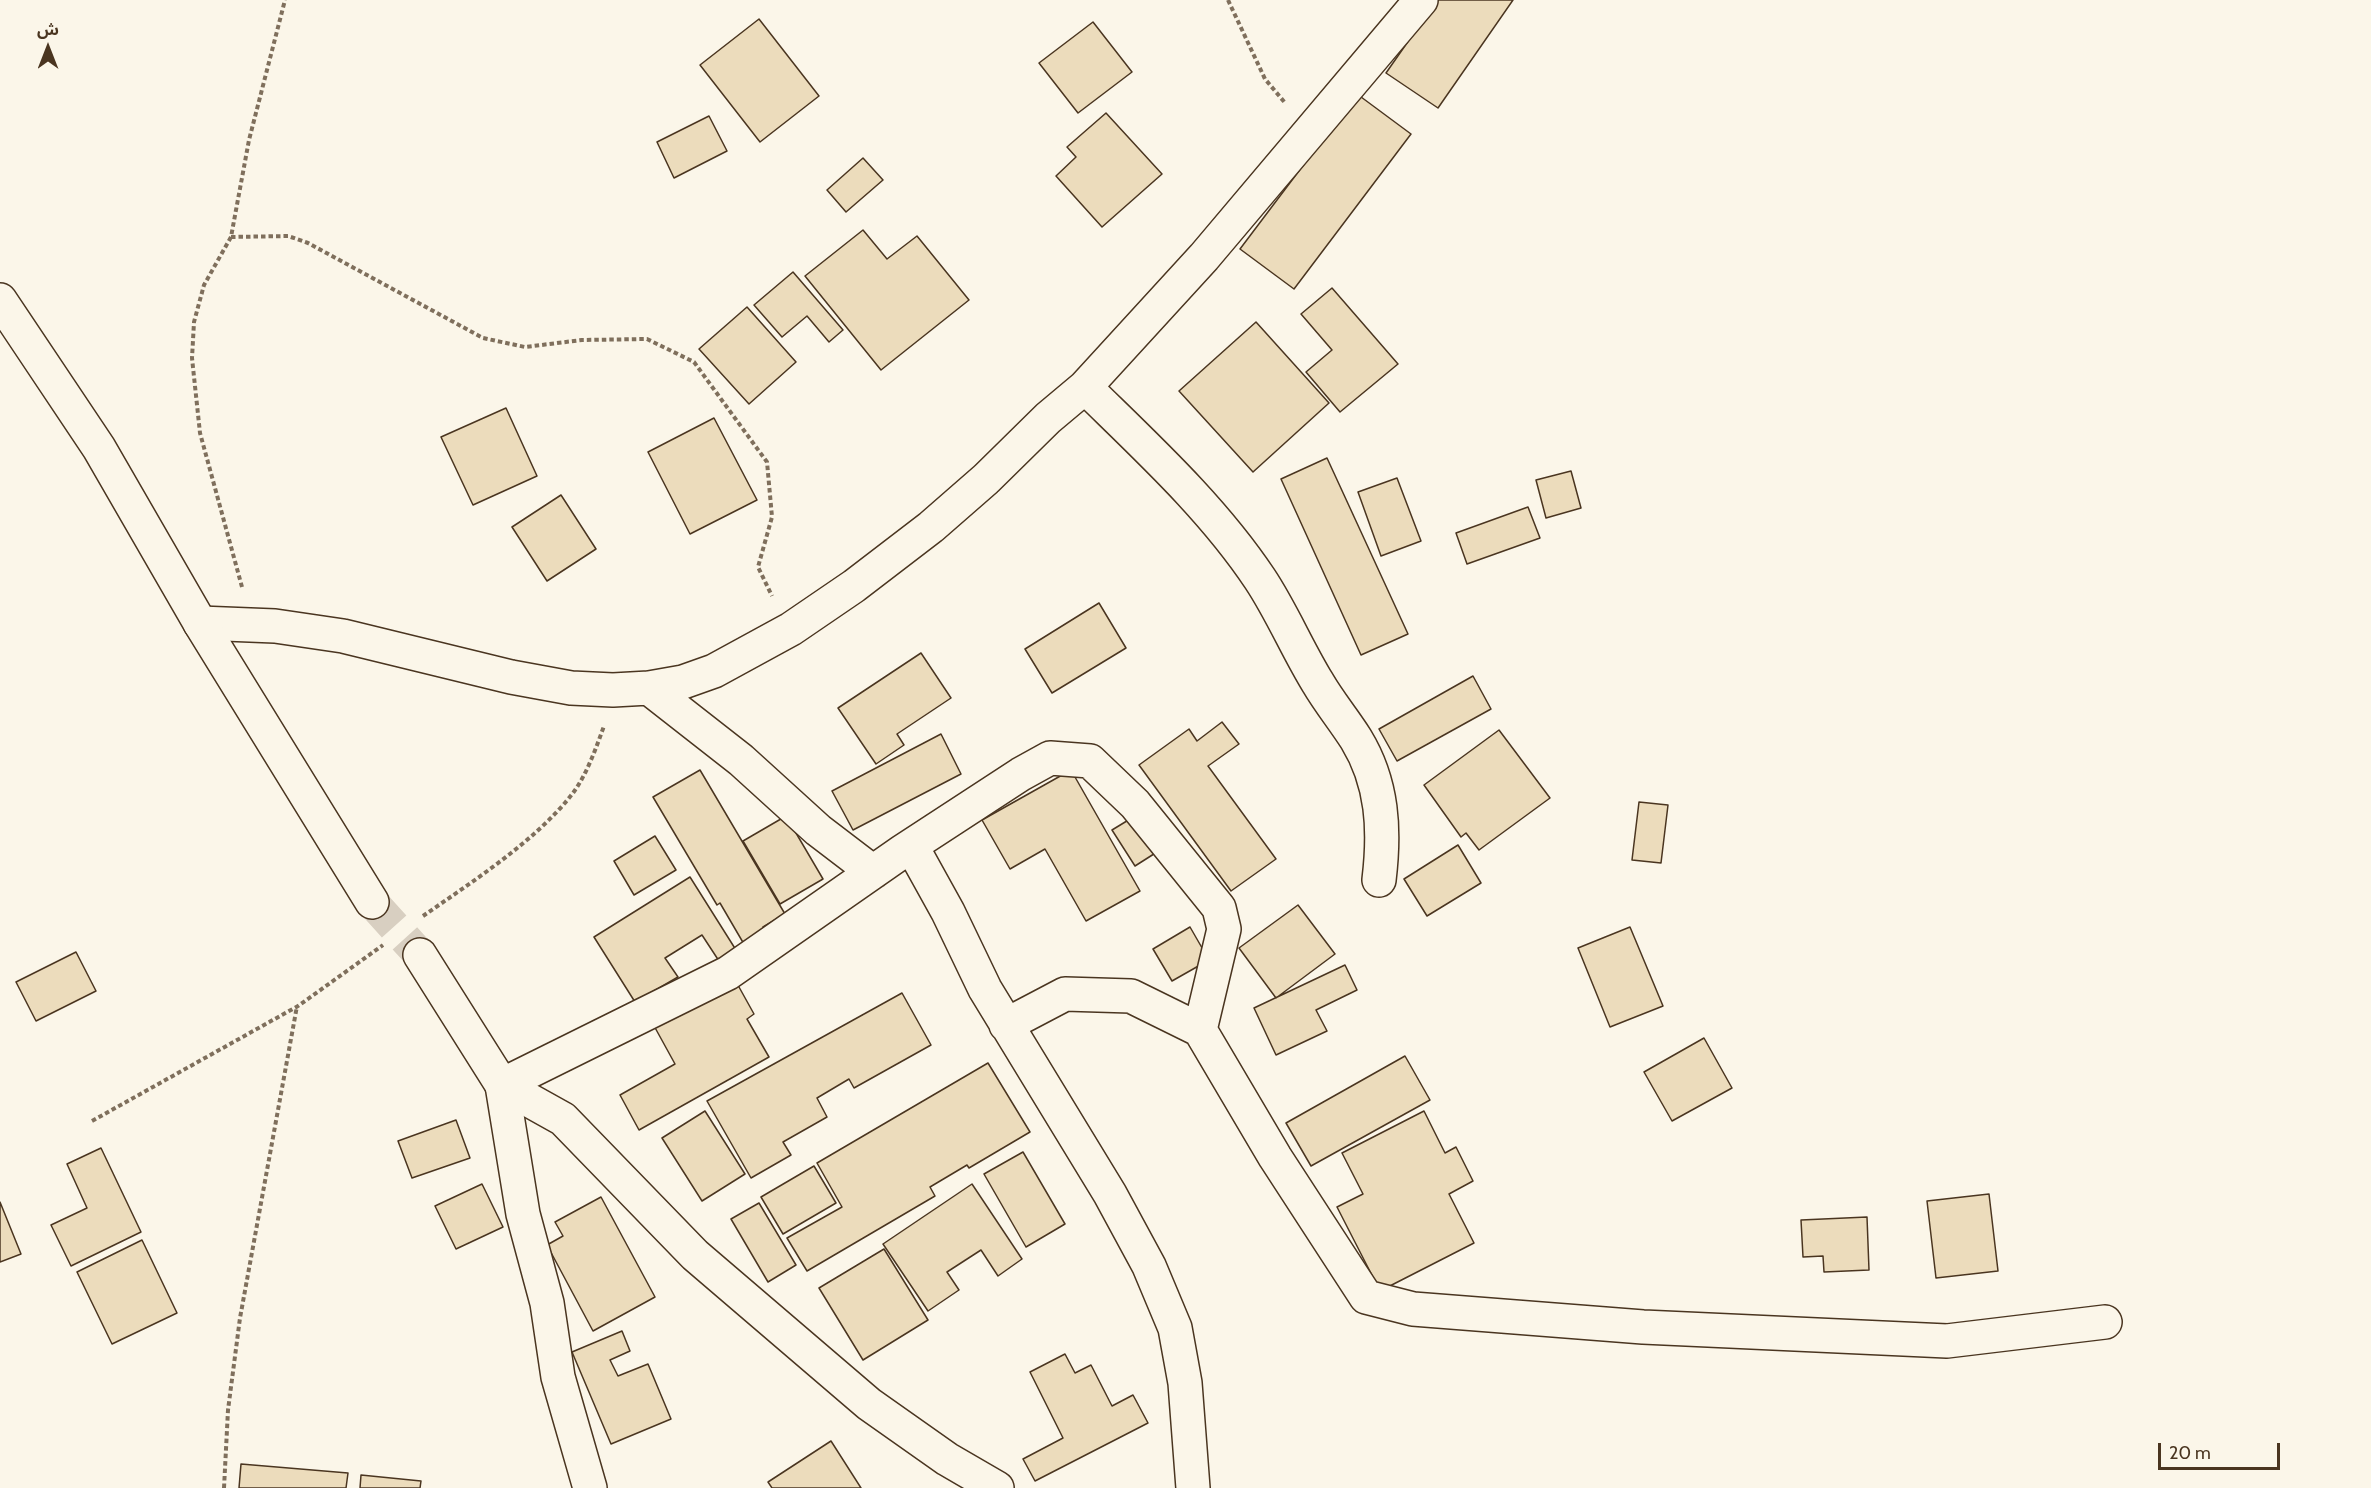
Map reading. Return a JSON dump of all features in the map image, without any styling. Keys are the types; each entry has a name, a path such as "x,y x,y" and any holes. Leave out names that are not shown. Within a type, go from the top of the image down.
{"street":[{"path":"200,623 275,626 343,636 511,677 571,688 613,690 649,688 683,682 714,671 757,649 854,586 931,527 986,479 1048,418 1085,387 1204,257 1421,0"},
{"path":"0,300 99,448 200,623 372,902"},
{"path":"1085,387 1164,466 1232,542 1260,579 1317,682 1356,740 1375,778 1383,825 1379,880"},
{"path":"649,688 741,760 818,830 873,872"},
{"path":"502,1085 728,973 873,872 1021,774 1050,758 1090,761 1135,804 1219,908 1224,928 1200,1030"},
{"path":"912,847 948,912 985,989 1115,1204 1149,1266 1175,1328 1185,1383 1193,1488"},
{"path":"420,955 502,1085 523,1214 547,1303 558,1377 590,1488"},
{"path":"1006,1025 1065,993 1131,996 1200,1030 1275,1156 1366,1297 1413,1310 1643,1327 1947,1341 2105,1322"},
{"path":"502,1085 563,1119 696,1255 869,1404 947,1459 997,1488"}],"path":[{"path":"252,626 200,433 192,358 194,322 204,285 231,237 249,140 285,0"},
{"path":"1228,0 1265,79 1310,132"},
{"path":"231,237 288,237 308,243 483,338 525,347 582,340 647,339 694,362 767,462 772,517 758,567 767,590 794,626"},
{"path":"224,1488 228,1410 240,1318 298,1006"}],"building":[{"path":"1437,0 1513,0 1438,108 1386,73"},
{"path":"759,19 819,96 760,142 700,65"},
{"path":"1093,22 1132,72 1078,113 1039,63"},
{"path":"1357,94 1411,134 1294,289 1240,249"},
{"path":"1106,113 1162,174 1102,227 1056,176 1076,157 1067,147"},
{"path":"709,116 727,151 674,178 657,142"},
{"path":"863,158 883,180 846,212 827,190"},
{"path":"863,230 887,259 917,236 969,300 881,370 805,276"},
{"path":"793,272 843,330 829,342 807,316 782,337 754,305"},
{"path":"1332,288 1398,364 1340,412 1306,372 1332,350 1301,314"},
{"path":"747,307 796,362 749,404 699,349"},
{"path":"1256,322 1329,403 1253,472 1179,391"},
{"path":"506,408 537,476 473,505 441,437"},
{"path":"714,418 757,500 690,534 648,452"},
{"path":"1327,458 1408,634 1361,655 1281,479"},
{"path":"1571,471 1581,508 1546,518 1536,480"},
{"path":"1397,478 1421,541 1381,556 1358,492"},
{"path":"561,495 596,549 547,581 512,527"},
{"path":"1528,507 1540,538 1467,564 1456,533"},
{"path":"1099,603 1126,648 1052,693 1025,649"},
{"path":"921,653 951,698 897,734 904,745 876,764 838,708"},
{"path":"1473,676 1491,709 1397,761 1379,729"},
{"path":"1222,722 1239,744 1208,766 1276,859 1231,891 1139,765 1189,729 1197,741"},
{"path":"1499,730 1550,798 1479,850 1466,833 1461,837 1424,785"},
{"path":"941,734 961,774 853,830 832,791"},
{"path":"700,770 785,914 763,927 769,938 748,951 720,903 717,905 653,797"},
{"path":"1071,770 1140,891 1086,921 1045,849 1010,869 982,820"},
{"path":"1639,802 1668,805 1661,863 1632,860"},
{"path":"786,816 823,879 780,904 743,841"},
{"path":"1135,816 1157,852 1135,866 1112,830"},
{"path":"655,836 676,870 634,895 614,861"},
{"path":"1458,845 1481,883 1427,916 1404,879"},
{"path":"690,877 736,950 719,961 702,935 665,958 678,977 635,1002 594,937"},
{"path":"1298,905 1335,954 1276,998 1239,948"},
{"path":"1190,927 1209,960 1172,981 1153,949"},
{"path":"1630,927 1663,1006 1610,1027 1578,948"},
{"path":"76,952 96,991 36,1021 16,982"},
{"path":"1345,965 1357,990 1316,1010 1327,1031 1276,1055 1254,1008"},
{"path":"734,978 754,1014 747,1019 769,1057 639,1130 620,1095 675,1064 653,1024"},
{"path":"902,993 931,1045 854,1088 849,1079 817,1098 827,1117 783,1142 791,1155 751,1178 707,1101"},
{"path":"1704,1038 1732,1088 1672,1121 1644,1072"},
{"path":"1405,1056 1430,1100 1311,1166 1286,1123"},
{"path":"988,1063 1030,1132 969,1168 967,1165 930,1187 935,1196 807,1271 787,1238 842,1207 817,1163"},
{"path":"705,1111 745,1174 702,1201 662,1138"},
{"path":"1424,1111 1445,1153 1456,1147 1473,1181 1449,1194 1474,1243 1380,1291 1337,1207 1363,1194 1342,1153"},
{"path":"456,1120 470,1158 412,1178 398,1141"},
{"path":"101,1148 141,1232 71,1266 51,1225 87,1208 67,1164"},
{"path":"1023,1152 1065,1224 1026,1247 984,1174"},
{"path":"814,1166 836,1203 783,1234 761,1197"},
{"path":"482,1184 503,1227 456,1249 435,1206"},
{"path":"972,1184 1022,1259 998,1276 981,1250 947,1272 959,1290 928,1311 883,1244"},
{"path":"1989,1194 1998,1271 1936,1278 1927,1201"},
{"path":"601,1197 655,1297 593,1331 547,1245 563,1236 555,1222"},
{"path":"0,1202 21,1254 0,1262"},
{"path":"759,1203 796,1265 768,1282 731,1219"},
{"path":"1867,1217 1869,1270 1824,1272 1823,1256 1803,1257 1801,1220"},
{"path":"142,1240 177,1313 112,1344 77,1272"},
{"path":"884,1249 928,1320 863,1360 819,1288"},
{"path":"622,1331 630,1351 610,1360 618,1376 648,1364 671,1419 611,1444 572,1352"},
{"path":"1065,1354 1075,1373 1091,1365 1112,1406 1133,1395 1148,1423 1035,1481 1023,1459 1063,1438 1030,1372"},
{"path":"831,1441 861,1488 772,1488 768,1482"},
{"path":"241,1464 348,1473 346,1488 239,1488"},
{"path":"361,1475 421,1481 420,1488 360,1488"}],"tunnel":[{"path":"372,902 420,955"}]}
